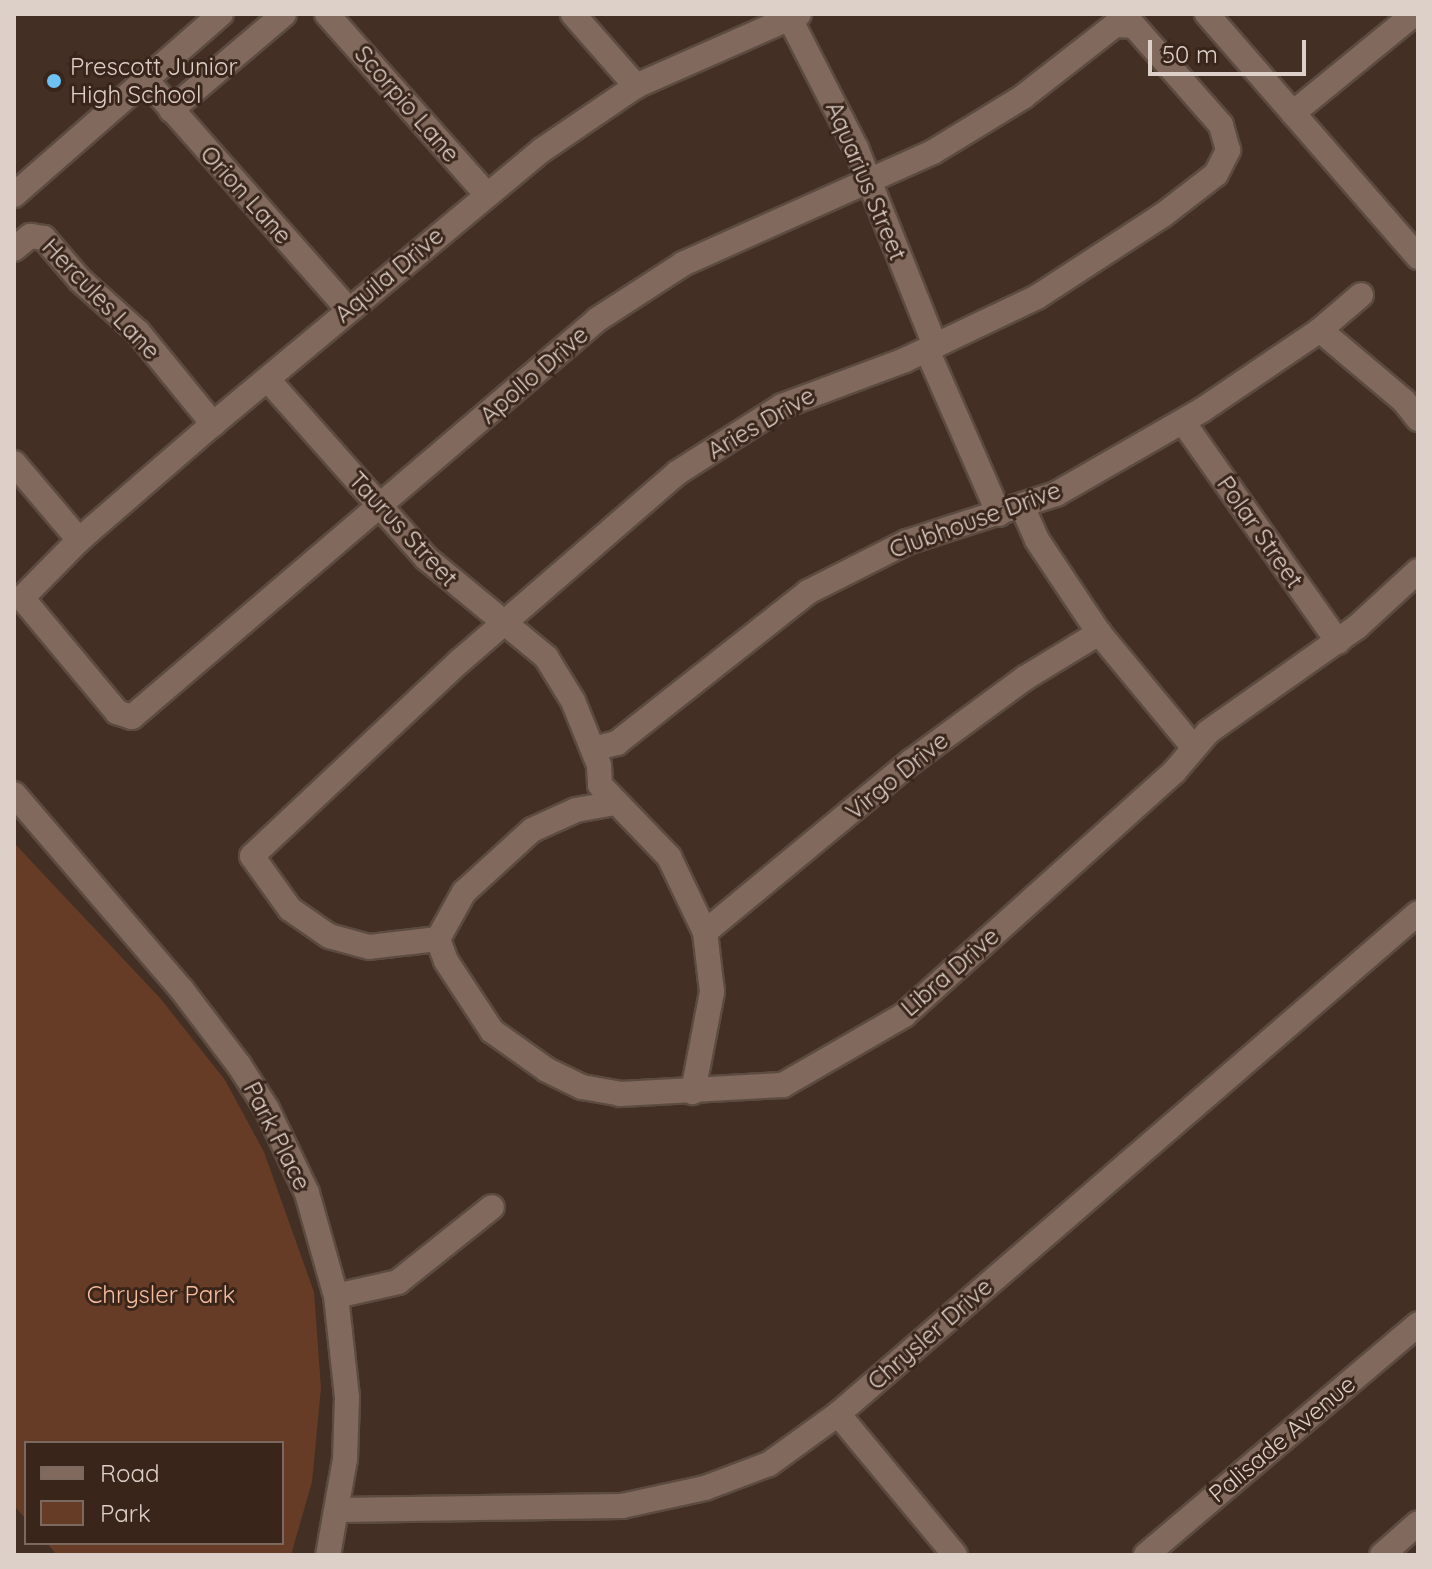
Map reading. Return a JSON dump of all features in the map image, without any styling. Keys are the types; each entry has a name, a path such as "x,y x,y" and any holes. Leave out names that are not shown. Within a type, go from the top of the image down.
{"street":[{"path":"14,195 221,14"},
{"path":"168,106 284,14"},
{"name":"Scorpio Lane","path":"327,14 486,194"},
{"path":"573,14 636,86"},
{"path":"1207,14 1418,257"},
{"path":"1293,113 1414,14"},
{"name":"Aquila Drive","path":"22,598 79,540 486,194 636,86 795,16"},
{"name":"Aquarius Street","path":"795,16 869,184 931,348 1010,510 1037,540 1099,633 1194,748"},
{"name":"Apollo Drive","path":"22,598 117,712 132,717 598,319 683,264 869,184 981,124 1125,22"},
{"name":"Aries Drive","path":"438,939 369,947 329,936 290,909 252,856 504,623 656,490 741,429 827,386 931,348 1078,273 1163,215 1226,162 1221,125 1134,26 1125,22"},
{"name":"Orion Lane","path":"146,80 348,309"},
{"name":"Hercules Lane","path":"14,249 30,236 44,238 80,280 138,332 213,424"},
{"name":"Clubhouse Drive","path":"593,749 617,743 829,580 907,542 1056,494 1183,422 1320,330 1361,295"},
{"path":"1320,330 1413,403"},
{"name":"Taurus Street","path":"269,381 426,558 546,657 573,701 593,749 600,785 615,803 633,815 669,857 705,932 712,992 693,1092"},
{"name":"Polar Street","path":"1183,422 1338,642"},
{"path":"14,463 79,540"},
{"name":"Libra Drive","path":"438,939 446,961 492,1031 547,1070 582,1087 620,1094 783,1085 904,1015 1248,701 1338,642 1418,571"},
{"name":"Virgo Drive","path":"705,932 912,761 1025,678 1099,633"},
{"name":"Park Place","path":"14,794 182,990 253,1087 307,1193 336,1296 347,1397 338,1510 328,1555"},
{"path":"438,939 473,881 532,830 576,810 615,803"},
{"name":"Chrysler Drive","path":"338,1510 579,1510 663,1499 769,1464 838,1414 1418,913"},
{"path":"336,1296 398,1282 492,1207"},
{"name":"Palisade Avenue","path":"1146,1555 1418,1324"},
{"path":"838,1414 955,1555"},
{"path":"1382,1555 1418,1523"}],"green space":[{"name":"Chrysler Park","path":"14,843 160,998 225,1080 264,1152 314,1292 321,1388 312,1482 291,1555 57,1555 49,1545 284,1545 284,1441 24,1441 24,1517 14,1506"}],"place":[{"name":"Prescott Junior High School","path":"54,81"}]}
